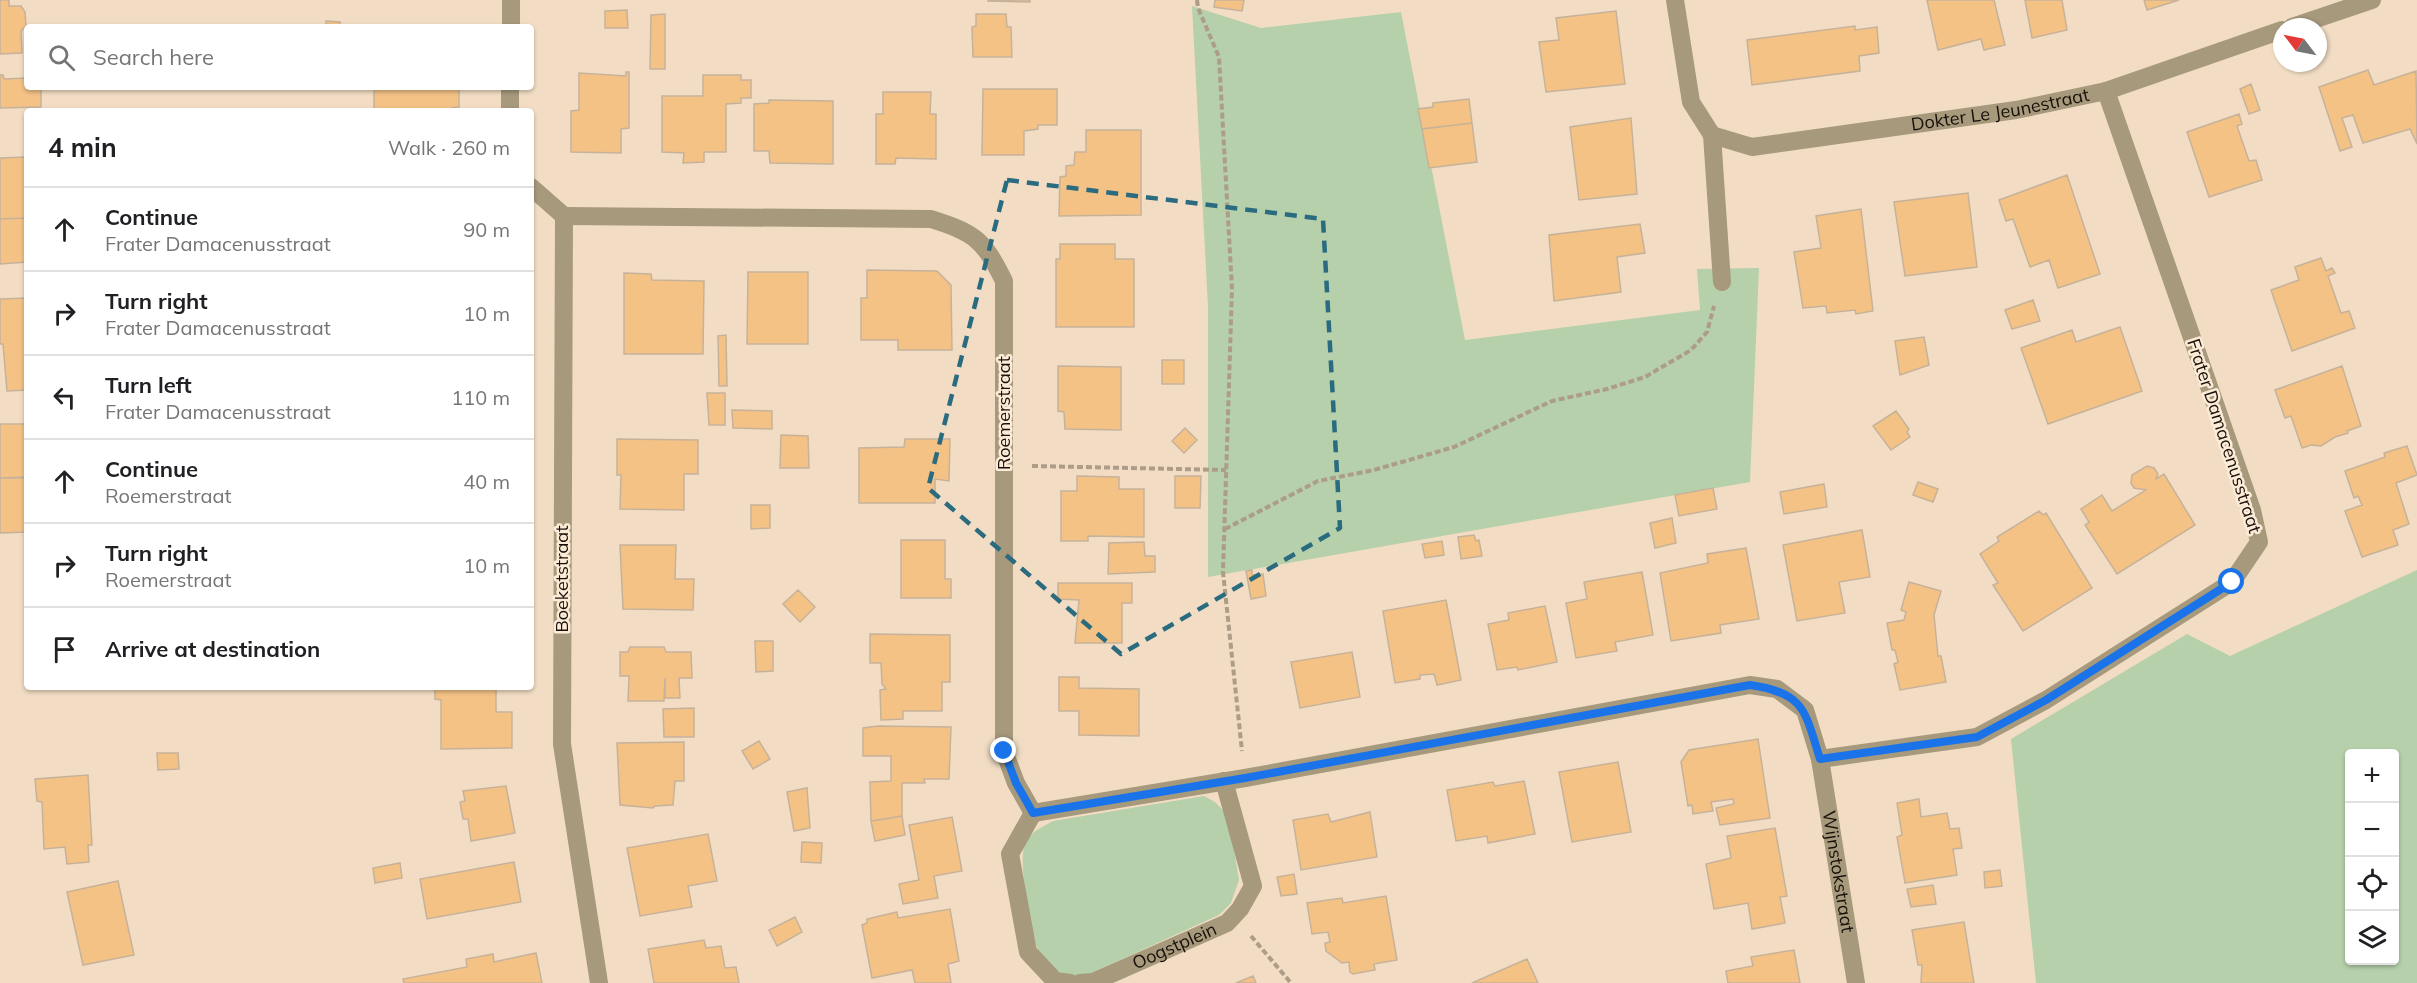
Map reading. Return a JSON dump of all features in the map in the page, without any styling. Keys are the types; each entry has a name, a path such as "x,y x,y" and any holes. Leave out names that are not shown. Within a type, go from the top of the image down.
{"street":[{"path":"511,0 511,24"},
{"path":"1675,0 1691,102 1712,135 1722,282"},
{"path":"2319,18 2372,0"},
{"name":"Dokter Le Jeunestraat","path":"1712,135 1752,147 2016,110 2106,90 2273,33"},
{"path":"510,90 510,108"},
{"name":"Frater Damacenusstraat","path":"1820,759 1977,737 2046,700 2232,582 2259,543 2248,499 2106,90"},
{"path":"534,190 564,216"},
{"name":"Roemerstraat","path":"564,216 931,219 965,230 988,250 1004,281 1004,751 1016,783 1033,813"},
{"name":"Boeketstraat","path":"564,216 562,744 599,983"},
{"path":"1060,982 1028,952 1010,854 1033,813 1224,782 1750,685 1777,689 1805,710 1820,759"},
{"name":"Wijnstokstraat","path":"1820,759 1856,983"},
{"name":"Oogstplein","path":"1080,983 1093,982 1114,973 1227,923 1234,916 1252,886 1224,782"}],"path":[{"path":"1197,0 1198,8 1219,57 1220,69 1232,289 1223,572 1245,778"},
{"path":"1224,529 1318,481 1374,470 1454,447 1552,401 1606,390 1645,377 1691,350 1707,332 1722,282"},
{"path":"1004,465 1227,470"},
{"path":"1234,916 1291,983"}],"highlighted area":[{"path":"1007,180 1323,219 1340,528 1121,654 928,488"}],"green space":[{"path":"1192,6 1261,28 1401,12 1465,340 1700,310 1697,269 1759,268 1750,482 1208,577 1208,307"},
{"path":"2417,570 2417,983 2036,983 2011,739 2187,634 2230,656"},
{"path":"1204,796 1215,802 1228,815 1239,880 1231,903 1219,915 1089,974 1064,974 1048,966 1043,961 1034,938 1024,884 1023,853 1030,836 1053,821"}],"building":[{"path":"0,0 9,0 9,6 21,6 25,12 26,24 21,31 22,53 0,54"},
{"path":"1030,0 1030,2 988,1"},
{"path":"1215,0 1244,0 1242,11 1214,7"},
{"path":"1927,0 1994,0 2005,45 1984,50 1981,39 1938,50"},
{"path":"2025,0 2062,0 2067,30 2032,38"},
{"path":"2144,0 2179,0 2147,10"},
{"path":"627,10 628,28 605,28 605,11"},
{"path":"1616,11 1625,84 1546,92 1539,42 1559,40 1556,18"},
{"path":"665,14 665,69 650,69 651,15"},
{"path":"976,14 1006,14 1007,27 1011,27 1012,57 973,57 972,27 976,26"},
{"path":"326,21 340,22 340,24 326,24"},
{"path":"1855,26 1855,30 1877,27 1879,53 1859,56 1860,71 1752,85 1747,40"},
{"path":"2368,70 2374,85 2416,71 2417,144 2410,129 2363,143 2353,115 2342,118 2352,147 2340,151 2319,87"},
{"path":"626,72 629,72 629,128 621,129 621,153 571,152 571,111 579,110 579,73 626,76"},
{"path":"0,75 3,75 4,79 24,78 24,90 41,90 41,107 0,108"},
{"path":"703,75 741,75 741,80 751,80 751,98 741,98 741,103 726,104 726,152 704,152 704,162 683,163 684,153 662,152 662,96 703,96"},
{"path":"2251,84 2260,110 2249,114 2240,89"},
{"path":"983,89 1057,89 1057,125 1038,125 1038,129 1024,131 1024,155 982,155"},
{"path":"374,90 459,90 459,107 374,108"},
{"path":"883,92 931,92 930,114 936,114 936,159 896,158 895,164 876,164 876,114 883,114"},
{"path":"1469,99 1472,123 1422,129 1418,109 1433,107 1433,103"},
{"path":"769,100 833,101 833,164 770,163 769,151 754,151 754,104 769,103"},
{"path":"2239,114 2242,124 2237,126 2249,161 2256,160 2262,180 2209,197 2187,132"},
{"path":"1631,118 1637,194 1579,200 1570,127"},
{"path":"1472,123 1477,162 1429,168 1422,129"},
{"path":"1086,130 1141,130 1141,215 1059,216 1060,177 1066,176 1066,166 1074,165 1075,152 1086,152"},
{"path":"24,157 24,218 0,219 0,158"},
{"path":"2067,175 2100,274 2058,288 2049,260 2030,267 2013,219 2006,221 1999,200"},
{"path":"1968,193 1977,267 1905,276 1894,202"},
{"path":"1861,209 1873,311 1856,314 1855,310 1827,313 1826,306 1803,308 1794,252 1821,248 1816,216"},
{"path":"24,218 24,262 0,264 0,219"},
{"path":"1640,224 1645,253 1617,257 1621,292 1554,301 1549,235"},
{"path":"1060,244 1115,244 1115,259 1134,259 1134,327 1056,327 1056,259 1060,259"},
{"path":"2321,258 2326,271 2332,268 2335,273 2328,276 2341,313 2349,311 2355,328 2292,351 2271,290 2299,280 2295,267"},
{"path":"867,270 937,271 951,285 952,350 898,350 898,340 861,340 861,298 867,298"},
{"path":"748,272 808,272 808,344 747,344"},
{"path":"624,273 651,274 652,280 704,281 703,354 624,354"},
{"path":"24,298 24,390 7,391 3,344 0,344 0,299"},
{"path":"2033,300 2040,321 2012,329 2005,310"},
{"path":"2120,327 2142,391 2048,424 2021,348 2072,330 2076,342"},
{"path":"726,335 727,386 719,386 718,336"},
{"path":"1924,337 1929,365 1900,375 1895,341"},
{"path":"1162,360 1184,360 1184,384 1162,384"},
{"path":"1058,366 1121,367 1121,430 1065,429 1064,412 1058,411"},
{"path":"2342,366 2361,426 2321,446 2311,445 2302,448 2291,416 2285,418 2275,390"},
{"path":"707,393 725,393 725,425 709,425"},
{"path":"732,410 772,411 772,429 733,428"},
{"path":"1896,411 1909,429 1907,432 1910,437 1891,450 1873,426"},
{"path":"0,424 24,424 24,477 0,478"},
{"path":"1185,428 1197,440 1184,453 1172,441"},
{"path":"781,435 808,436 809,468 780,468"},
{"path":"617,439 698,440 698,474 684,474 684,510 620,509 621,475 617,475"},
{"path":"905,439 950,439 949,481 935,479 935,503 859,503 859,448 904,447"},
{"path":"2407,446 2417,475 2396,483 2409,524 2393,530 2398,545 2362,557 2345,511 2362,505 2358,496 2354,498 2345,471 2385,457 2384,453"},
{"path":"2147,466 2154,468 2158,474 2156,479 2164,474 2195,525 2117,574 2085,525 2089,522 2081,509 2102,495 2112,511 2146,490 2134,488 2131,483 2132,475"},
{"path":"1077,476 1119,477 1119,489 1144,489 1144,537 1088,536 1088,541 1061,541 1061,491 1077,491"},
{"path":"1175,476 1201,476 1200,508 1175,508"},
{"path":"0,478 24,478 24,532 0,533"},
{"path":"1918,482 1938,489 1933,502 1913,495"},
{"path":"1824,484 1827,507 1784,514 1780,492"},
{"path":"1713,488 1717,509 1679,516 1675,495"},
{"path":"751,505 770,505 770,528 751,529"},
{"path":"2039,511 2043,515 2046,513 2092,588 2023,631 1993,585 1998,583 1980,554 1999,541 1997,537"},
{"path":"1672,518 1676,543 1655,548 1650,523"},
{"path":"1862,530 1870,577 1839,582 1845,613 1797,621 1783,545"},
{"path":"1474,535 1476,541 1479,540 1482,556 1461,559 1458,537"},
{"path":"901,540 945,540 945,579 951,579 951,598 901,598"},
{"path":"1442,541 1444,555 1425,558 1422,544"},
{"path":"1144,542 1145,556 1155,556 1155,572 1108,574 1109,543"},
{"path":"620,545 676,545 675,579 694,579 693,610 623,609"},
{"path":"1746,548 1759,619 1720,625 1721,633 1671,641 1660,573 1708,563 1707,554"},
{"path":"1252,570 1252,575 1263,574 1266,596 1251,599 1246,571"},
{"path":"1642,572 1653,635 1615,642 1617,651 1576,658 1566,603 1587,599 1584,582"},
{"path":"1909,582 1941,591 1934,615 1938,656 1941,656 1946,682 1900,690 1894,664 1898,662 1895,650 1892,650 1887,623 1904,620 1906,612 1901,610"},
{"path":"1058,583 1132,583 1132,603 1122,603 1122,643 1075,643 1079,600 1058,599"},
{"path":"798,590 815,607 800,622 783,604"},
{"path":"1446,600 1461,680 1437,685 1434,674 1420,675 1420,679 1395,683 1383,611"},
{"path":"1545,606 1557,662 1518,670 1517,667 1497,670 1488,624 1509,620 1508,613"},
{"path":"870,634 950,635 950,682 942,682 942,711 903,711 903,719 881,720 880,690 886,689 882,684 881,663 870,663"},
{"path":"755,641 773,641 773,671 756,672"},
{"path":"630,647 664,647 666,652 691,652 692,678 679,678 680,698 665,698 665,678 664,701 628,701 629,676 620,676 620,652 628,652"},
{"path":"1352,652 1360,697 1300,708 1291,662"},
{"path":"1059,677 1079,677 1079,688 1139,689 1139,736 1079,735 1079,711 1059,711"},
{"path":"435,690 496,690 496,712 512,712 512,748 441,749 441,700 435,699"},
{"path":"694,708 694,737 664,737 663,709"},
{"path":"878,726 951,727 949,779 924,779 925,783 902,783 902,816 871,821 870,782 891,781 891,756 863,756 863,728"},
{"path":"1758,739 1770,818 1720,825 1716,808 1734,804 1733,799 1711,802 1713,811 1693,814 1692,805 1688,806 1681,762 1689,750"},
{"path":"759,741 770,759 753,769 742,751"},
{"path":"684,742 684,781 675,781 673,805 653,808 620,805 617,743"},
{"path":"157,753 178,753 179,769 158,770"},
{"path":"1618,762 1631,832 1572,842 1559,772"},
{"path":"88,775 92,845 88,845 89,862 67,864 65,847 44,849 42,802 37,801 35,779"},
{"path":"1524,781 1535,834 1488,843 1487,836 1456,841 1447,790 1493,782 1495,786"},
{"path":"506,786 515,833 471,841 468,819 463,819 460,802 465,801 463,791"},
{"path":"807,788 810,828 794,831 787,792"},
{"path":"1919,799 1921,817 1947,813 1950,829 1959,828 1962,848 1953,849 1957,875 1905,883 1897,837 1902,835 1897,803"},
{"path":"1370,812 1377,857 1301,870 1293,820 1328,814 1331,822"},
{"path":"902,816 905,835 875,841 871,821"},
{"path":"952,817 962,871 934,876 938,898 903,904 899,884 919,880 909,825"},
{"path":"1775,828 1787,896 1780,897 1785,923 1752,929 1748,903 1714,909 1706,864 1731,858 1727,836"},
{"path":"708,834 717,881 688,886 692,907 640,916 627,848"},
{"path":"802,842 822,843 821,863 801,862"},
{"path":"514,862 521,902 427,919 420,879"},
{"path":"400,863 402,878 375,883 373,868"},
{"path":"2000,870 2002,886 1985,888 1984,872"},
{"path":"1294,874 1297,894 1281,896 1277,877"},
{"path":"118,881 134,955 83,965 67,892"},
{"path":"1933,885 1936,904 1911,907 1907,889"},
{"path":"1386,896 1397,960 1374,964 1375,970 1353,974 1350,972 1349,962 1342,963 1326,951 1325,943 1330,942 1328,932 1312,934 1307,903 1342,898 1343,903"},
{"path":"950,909 959,961 948,964 951,983 915,983 912,970 872,978 862,925 867,923 867,919 897,912 898,918"},
{"path":"795,917 802,932 777,946 769,930"},
{"path":"1964,922 1974,983 1921,983 1922,965 1918,965 1912,930"},
{"path":"704,940 706,948 721,946 725,968 736,967 739,983 654,983 648,949"},
{"path":"1794,950 1800,983 1728,983 1726,971 1753,966 1751,957"},
{"path":"536,953 542,983 404,983 403,979 467,967 466,959 493,954 494,962"},
{"path":"1527,959 1538,983 1472,983"},
{"path":"1253,976 1256,983 1236,983"}],"route":[{"path":"1004,751 1016,783 1033,813 1245,778 1750,685 1777,689 1805,710 1820,759 1977,737 2046,700 2232,582"}]}
